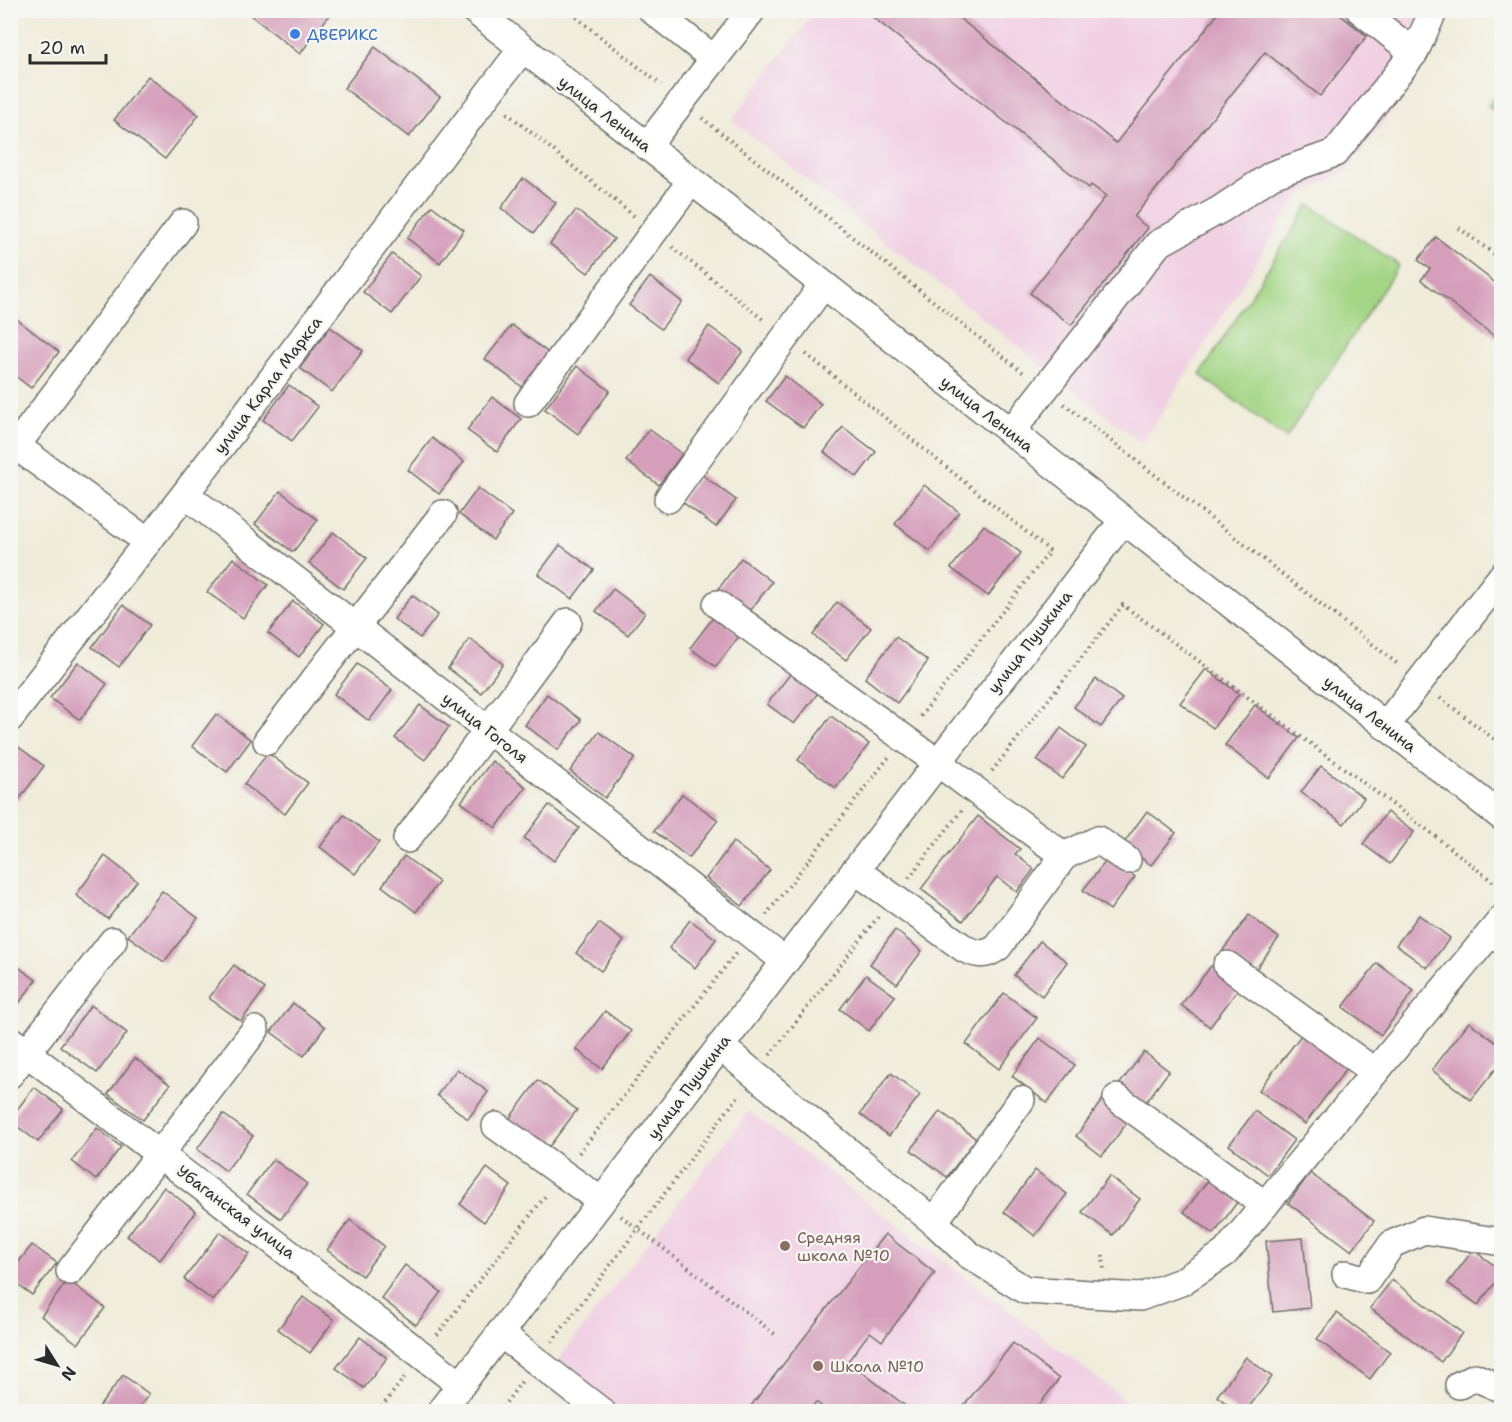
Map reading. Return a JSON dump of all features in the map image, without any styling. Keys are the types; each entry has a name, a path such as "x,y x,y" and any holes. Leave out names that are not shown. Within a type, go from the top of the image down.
{"street":[{"name":"улица Ленина","path":"474,10 1502,817"},
{"path":"652,10 714,59"},
{"path":"647,146 752,10"},
{"path":"1360,10 1414,53"},
{"path":"1011,432 1158,244 1221,209 1272,175 1335,153 1414,53 1434,10"},
{"name":"улица Карла Маркса","path":"10,718 185,494 522,49"},
{"path":"528,403 691,181"},
{"path":"148,542 13,445 183,223"},
{"path":"668,500 823,285"},
{"name":"улица Гоголя","path":"185,494 785,961"},
{"path":"267,741 443,514"},
{"name":"улица Пушкина","path":"440,1412 1123,520"},
{"path":"1385,726 1502,576"},
{"path":"717,604 1064,856"},
{"path":"407,839 568,622"},
{"path":"855,870 965,949 982,955 998,947 1064,856 1098,840 1127,860"},
{"path":"720,1047 934,1222 969,1254 1025,1290 1140,1297 1181,1282 1225,1253 1502,919"},
{"path":"10,1074 19,1046 113,941"},
{"path":"1227,965 1375,1072"},
{"path":"70,1270 255,1030"},
{"name":"Убаганская улица","path":"19,1046 461,1385"},
{"path":"1117,1098 1265,1205"},
{"path":"934,1222 1021,1100"},
{"path":"496,1126 602,1201"},
{"path":"1346,1274 1367,1280 1392,1244 1424,1230 1502,1242"},
{"path":"500,1333 602,1412"},
{"path":"1459,1385 1475,1377 1502,1389"}],"path":[{"path":"567,10 1028,376"},
{"path":"1459,228 1502,260"},
{"path":"1061,402 1404,670"},
{"path":"378,1412 1050,551"},
{"path":"767,1058 1123,605 1430,832 1502,890"},
{"path":"1432,692 1502,745"},
{"path":"499,1412 742,1091"},
{"path":"602,1201 776,1335"}],"shaded area":[{"path":"816,11 1454,11 1411,86 1346,171 1298,196 1142,444 731,120"},
{"name":"Средняя школа №10","path":"749,1111 1140,1411 582,1411 542,1381"}],"green space":[{"path":"1501,88 1502,116 1488,106"},
{"path":"1309,204 1399,265 1286,438 1200,375"}],"building":[{"name":"ДВЕРИКС","path":"244,10 328,10 331,13 300,54"},
{"path":"872,10 949,10 1116,143 1217,15 1212,10 1334,10 1367,36 1320,96 1265,52 1134,217 1148,228 1071,325 1030,293 1106,196 1091,185 1089,188 869,14"},
{"path":"375,47 440,97 409,137 344,88"},
{"path":"148,76 199,115 165,159 114,120"},
{"path":"523,178 556,203 534,233 501,208"},
{"path":"432,206 464,230 440,263 407,238"},
{"path":"576,210 614,239 588,273 550,244"},
{"path":"1436,237 1502,288 1502,342 1421,280 1430,269 1418,260"},
{"path":"392,254 421,276 392,314 363,292"},
{"path":"650,277 682,302 661,329 629,305"},
{"path":"10,314 59,352 31,388 10,372"},
{"path":"512,325 551,355 525,389 485,359"},
{"path":"709,326 743,351 719,383 685,358"},
{"path":"330,327 363,351 332,392 300,368"},
{"path":"577,366 610,391 578,434 545,409"},
{"path":"785,376 821,404 803,428 766,401"},
{"path":"289,385 318,407 292,441 263,420"},
{"path":"492,397 521,419 497,452 467,430"},
{"path":"843,427 876,452 857,477 824,452"},
{"path":"649,429 682,454 659,485 626,461"},
{"path":"432,438 464,462 439,494 408,470"},
{"path":"701,474 736,500 716,527 681,501"},
{"path":"924,485 959,512 930,551 895,524"},
{"path":"478,488 512,514 493,540 459,514"},
{"path":"280,491 318,520 293,552 255,524"},
{"path":"984,525 1021,553 988,596 951,568"},
{"path":"333,532 367,558 343,589 309,563"},
{"path":"560,545 594,570 572,599 538,574"},
{"path":"233,558 268,585 243,618 207,592"},
{"path":"741,558 772,582 747,615 717,591"},
{"path":"613,589 645,613 628,635 596,611"},
{"path":"412,595 438,615 420,638 394,619"},
{"path":"293,601 324,624 299,657 268,633"},
{"path":"837,602 871,628 846,660 813,635"},
{"path":"123,605 150,625 119,667 92,647"},
{"path":"715,615 740,635 716,667 690,648"},
{"path":"896,637 928,661 897,703 865,678"},
{"path":"470,639 503,664 481,693 448,668"},
{"path":"78,662 107,684 80,720 50,698"},
{"path":"357,664 392,690 369,721 334,694"},
{"path":"1206,669 1239,694 1213,728 1180,703"},
{"path":"791,673 818,693 794,724 767,704"},
{"path":"1096,679 1122,699 1101,727 1074,707"},
{"path":"547,694 581,720 558,750 525,725"},
{"path":"420,705 449,727 425,760 395,738"},
{"path":"1255,705 1299,738 1269,778 1225,745"},
{"path":"216,714 251,740 227,772 192,746"},
{"path":"831,716 869,744 836,788 798,760"},
{"path":"1061,728 1086,747 1062,779 1037,760"},
{"path":"599,732 635,758 605,798 570,771"},
{"path":"16,745 44,766 18,801 10,795 10,752"},
{"path":"268,753 308,783 285,814 244,784"},
{"path":"492,761 526,787 496,828 461,802"},
{"path":"1321,766 1364,798 1344,824 1301,792"},
{"path":"682,794 718,820 689,858 654,831"},
{"path":"549,805 579,828 554,861 524,838"},
{"path":"1147,811 1176,833 1151,865 1123,844"},
{"path":"1387,812 1414,832 1390,864 1363,844"},
{"path":"344,815 379,842 355,874 320,847"},
{"path":"978,816 1020,849 1015,854 1034,869 1017,892 997,877 963,921 921,889"},
{"path":"733,842 770,870 742,906 706,878"},
{"path":"105,856 137,881 108,919 76,895"},
{"path":"404,856 439,882 416,912 382,886"},
{"path":"1109,857 1135,877 1110,910 1083,890"},
{"path":"162,891 198,918 164,962 128,936"},
{"path":"1249,915 1279,938 1253,973 1223,950"},
{"path":"1419,915 1450,938 1427,968 1396,945"},
{"path":"690,920 716,939 695,968 669,948"},
{"path":"599,923 624,941 601,971 576,953"},
{"path":"895,930 922,951 897,984 870,964"},
{"path":"1040,941 1067,962 1042,996 1014,975"},
{"path":"10,961 36,980 15,1009 10,1006"},
{"path":"1377,963 1414,991 1381,1035 1343,1007"},
{"path":"234,965 265,989 241,1021 209,998"},
{"path":"1211,966 1240,987 1210,1027 1181,1005"},
{"path":"866,975 895,996 869,1031 840,1009"},
{"path":"1004,993 1037,1018 999,1069 966,1044"},
{"path":"293,1003 325,1027 304,1056 271,1032"},
{"path":"91,1005 127,1033 97,1073 60,1046"},
{"path":"605,1011 631,1031 602,1069 576,1049"},
{"path":"1469,1022 1502,1047 1502,1061 1471,1100 1432,1070"},
{"path":"1302,1034 1347,1068 1305,1124 1259,1090"},
{"path":"1040,1038 1075,1065 1047,1103 1012,1076"},
{"path":"1144,1052 1169,1071 1144,1105 1118,1086"},
{"path":"135,1058 170,1085 143,1120 108,1094"},
{"path":"457,1069 488,1092 468,1119 437,1095"},
{"path":"891,1073 920,1095 889,1136 860,1114"},
{"path":"538,1080 577,1110 548,1148 509,1119"},
{"path":"34,1087 63,1109 38,1142 10,1121"},
{"path":"1103,1099 1130,1119 1102,1156 1076,1136"},
{"path":"940,1111 976,1139 947,1177 911,1150"},
{"path":"1255,1111 1294,1140 1268,1175 1229,1145"},
{"path":"223,1114 253,1136 226,1171 197,1149"},
{"path":"97,1128 121,1147 96,1180 72,1161"},
{"path":"273,1159 307,1184 281,1219 247,1194"},
{"path":"487,1168 511,1186 484,1222 460,1204"},
{"path":"1035,1170 1067,1194 1035,1236 1004,1212"},
{"path":"1310,1173 1374,1221 1352,1251 1288,1203"},
{"path":"1109,1176 1140,1199 1113,1235 1082,1212"},
{"path":"1209,1179 1238,1201 1214,1234 1184,1212"},
{"path":"164,1187 196,1212 160,1260 127,1236"},
{"path":"350,1220 384,1246 362,1276 327,1250"},
{"path":"220,1232 249,1254 213,1301 184,1279"},
{"path":"885,1234 935,1273 882,1341 870,1332 848,1361 913,1412 829,1412 816,1402 808,1412 746,1412"},
{"path":"1303,1238 1310,1308 1273,1312 1266,1241"},
{"path":"32,1245 57,1263 32,1295 10,1279 10,1273"},
{"path":"1473,1250 1502,1271 1478,1305 1448,1283"},
{"path":"405,1265 441,1292 416,1325 381,1298"},
{"path":"68,1280 105,1308 78,1344 41,1316"},
{"path":"1392,1280 1462,1333 1441,1362 1370,1308"},
{"path":"303,1297 334,1320 310,1353 278,1329"},
{"path":"1337,1313 1390,1352 1370,1379 1317,1339"},
{"path":"360,1337 387,1358 364,1388 336,1368"},
{"path":"1013,1343 1059,1379 1034,1412 959,1412"},
{"path":"1246,1357 1272,1377 1245,1412 1237,1412 1217,1396"},
{"path":"123,1375 149,1394 136,1412 105,1412 99,1407"}],"place":[{"name":"ДВЕРИКС","path":"295,34"},
{"name":"Средняя школа №10","path":"785,1246"},
{"name":"Школа №10","path":"818,1366"}]}
